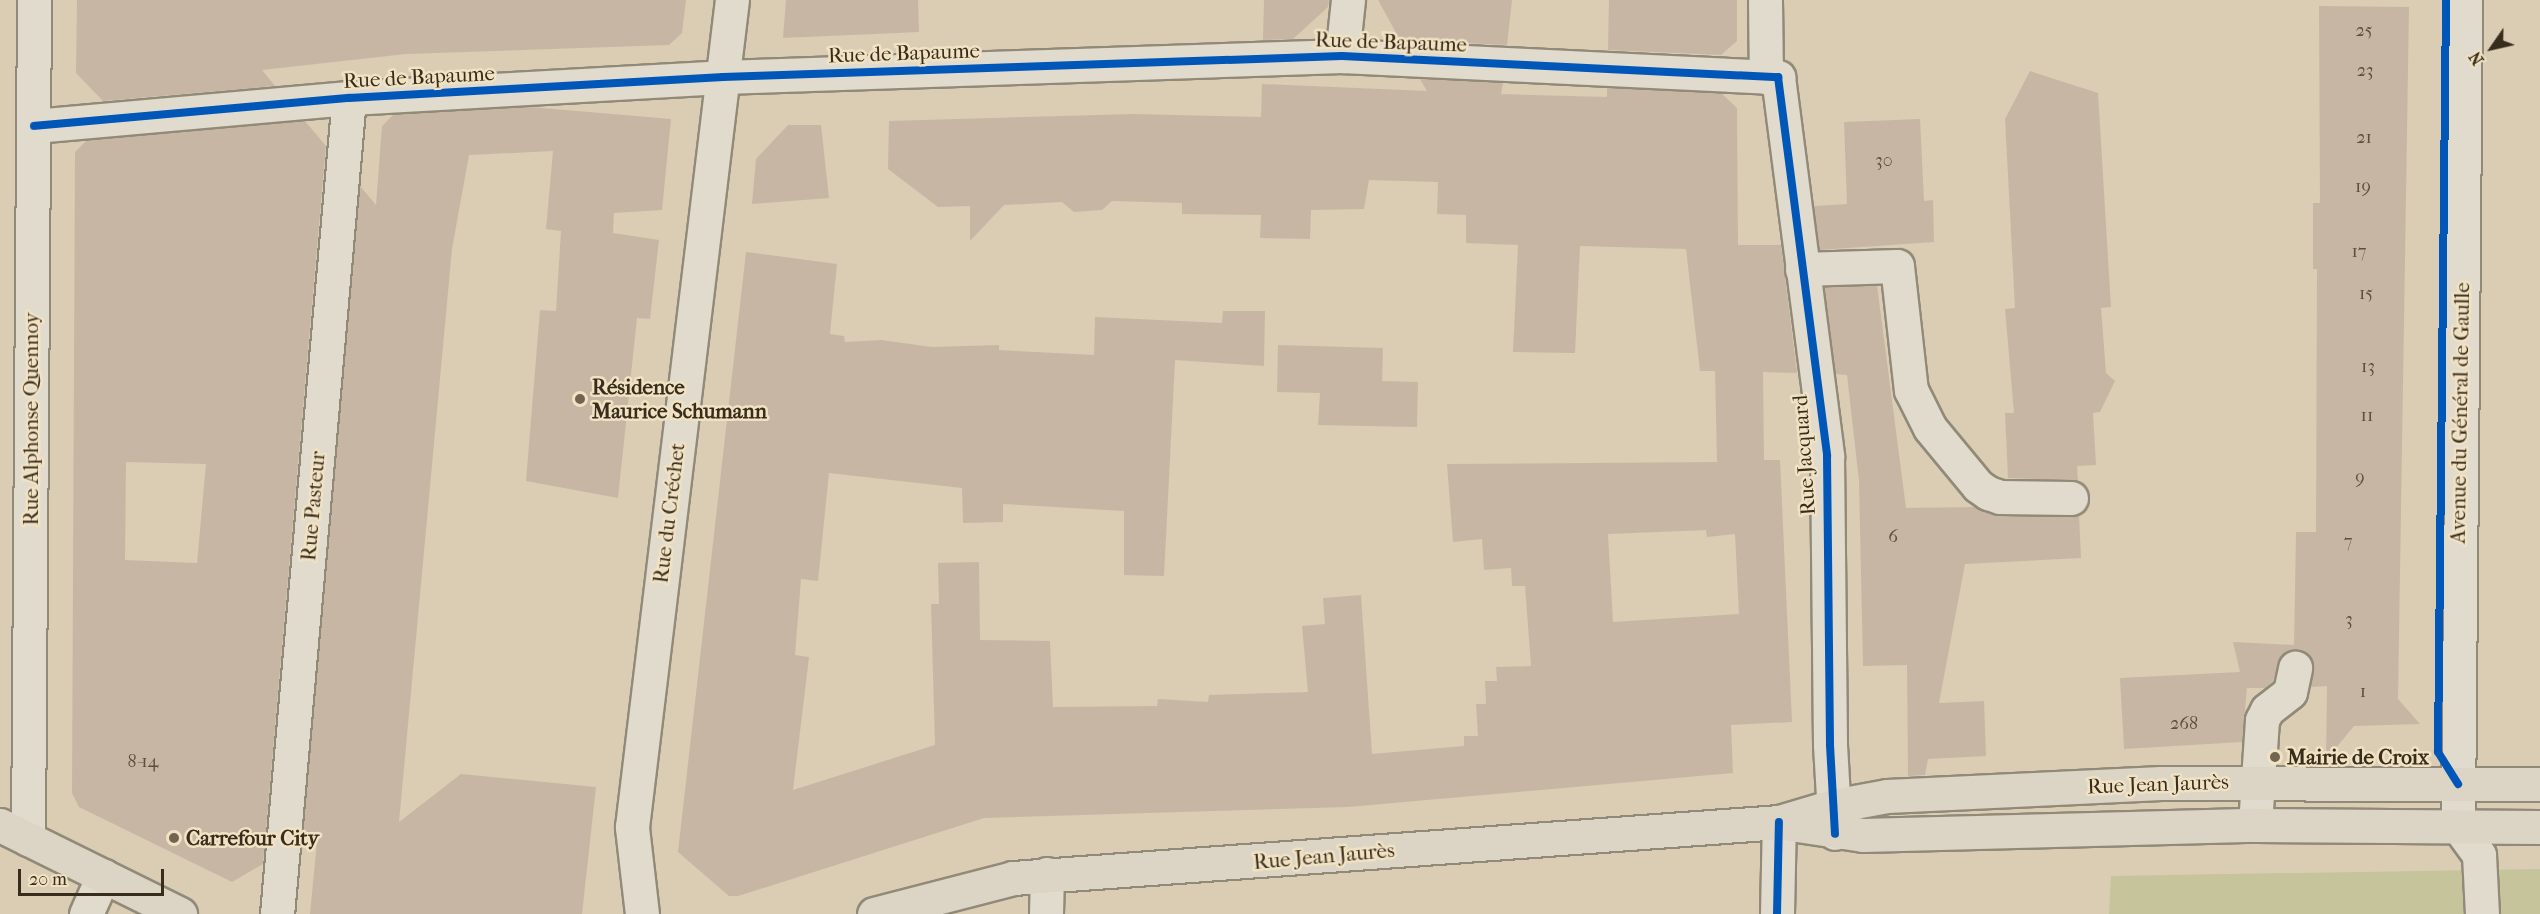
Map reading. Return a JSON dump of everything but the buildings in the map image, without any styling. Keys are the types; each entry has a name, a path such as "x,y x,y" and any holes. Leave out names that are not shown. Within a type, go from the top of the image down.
{"main road":[{"name":"Rue Jean Jaurès","path":"1834,820 1887,796 2256,782 2540,784"},
{"name":"Rue Jean Jaurès","path":"874,914 987,883 1047,874 1779,822 1834,820 2540,827"},
{"path":"14,832 180,914"}],"street":[{"name":"Rue Alphonse Quennoy","path":"14,832 34,126 34,0"},
{"name":"Rue du Créchet","path":"642,914 632,827 732,0"},
{"path":"1342,56 1348,0"},
{"name":"Rue Jacquard","path":"1766,0 1772,77 1802,269 1827,456 1834,820"},
{"name":"Avenue du Général de Gaulle","path":"2458,826 2465,0"},
{"name":"Rue de Bapaume","path":"34,126 349,98 723,77 1342,56 1772,77"},
{"name":"Rue Pasteur","path":"277,914 349,98"},
{"path":"1802,269 1897,266 1911,390 1930,428 1978,486 1988,493 2000,497 2071,498"},
{"path":"2255,825 2256,782 2262,720 2266,710 2290,692 2295,668"},
{"path":"1777,914 1779,822"},
{"path":"2458,826 2479,855 2482,914"},
{"path":"1046,914 1047,874"},
{"path":"86,914 103,876"}],"green space":[{"path":"2540,869 2540,914 2109,914 2111,876"}],"cycle path":[{"path":"2446,0 2438,752 2458,784"},
{"path":"34,126 349,98 723,77 1342,56 1778,77 1827,456 1830,745 1835,834"},
{"path":"1777,914 1779,822"}],"place":[{"name":"Résidence Maurice Schumann","path":"580,399"},
{"name":"Mairie de Croix","path":"2275,757"},
{"name":"Carrefour City","path":"174,838"}]}
